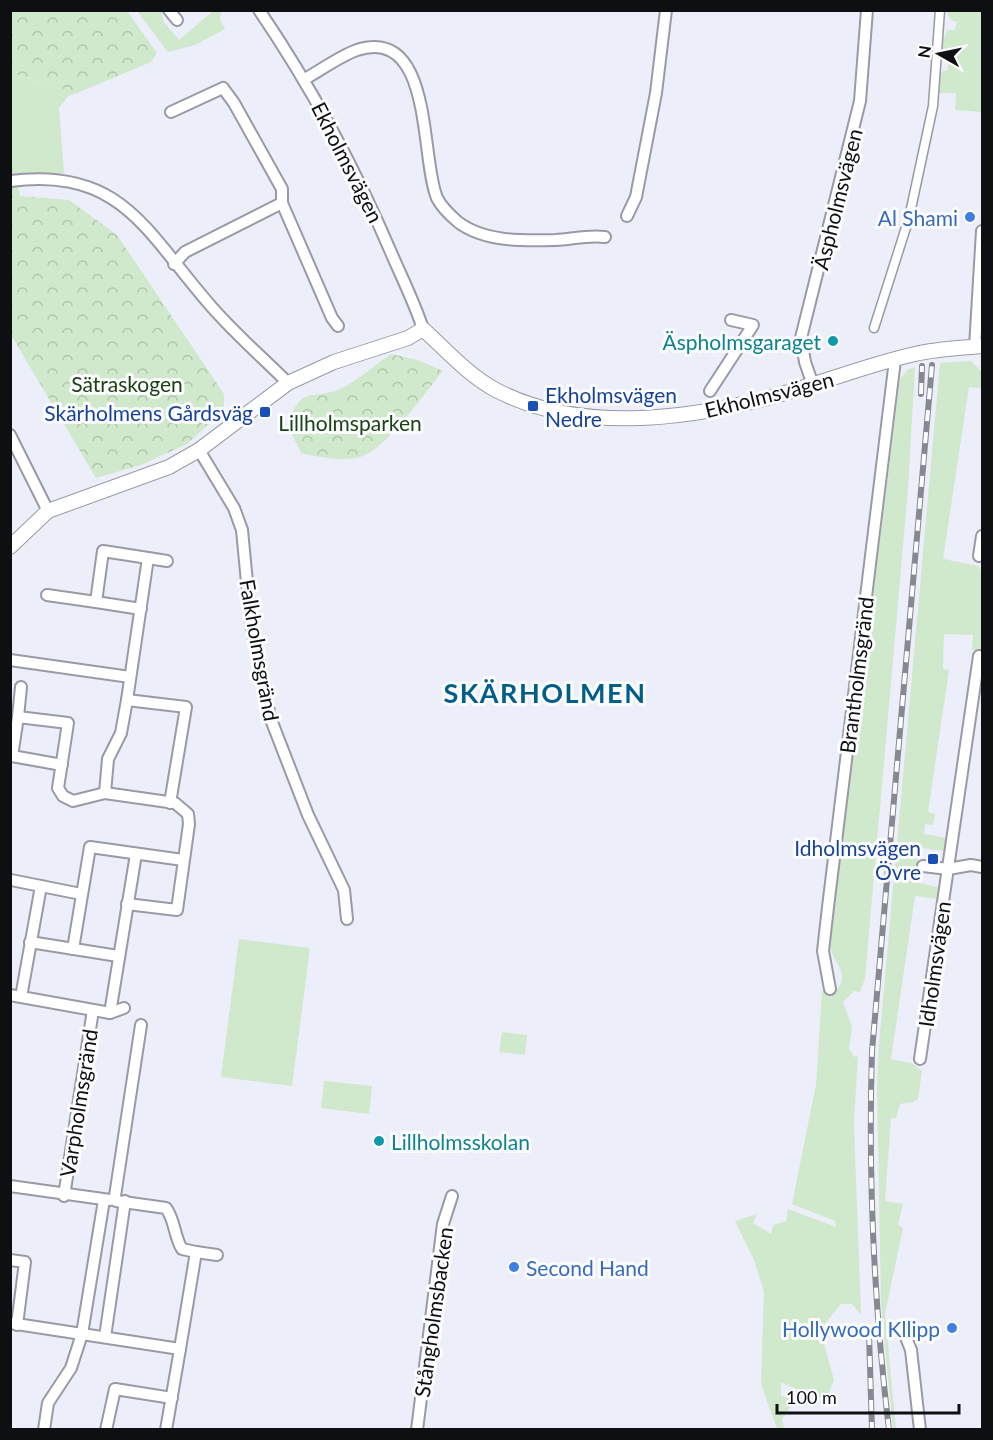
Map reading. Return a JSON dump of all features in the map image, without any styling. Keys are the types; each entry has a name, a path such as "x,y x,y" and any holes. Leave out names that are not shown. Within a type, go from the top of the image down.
{"street":[{"path":"169,10 177,20"},
{"name":"Ekholmsvägen","path":"259,10 305,79 380,226 423,329 460,364 495,389 533,406 571,414 635,417 703,412 771,398 916,354 979,347"},
{"path":"627,216 636,197 656,93 666,10"},
{"name":"Äspholmsvägen","path":"813,385 805,362 801,338 860,101 867,10"},
{"path":"874,328 909,218 933,106 940,10"},
{"name":"Ekholmsvägen","path":"305,79 356,50 386,49 396,55 411,72 419,94 438,198 458,222 475,233 515,239 556,240 591,235 605,237"},
{"path":"171,112 223,88 234,103 282,189 282,203 332,318 338,326"},
{"path":"10,181 52,178 71,181 110,196 131,211 214,310 288,383"},
{"path":"174,264 185,252 282,203"},
{"path":"979,347 982,231"},
{"path":"710,391 753,325 731,320"},
{"path":"10,547 48,511 169,466 199,450 288,383 334,362 408,338 423,329"},
{"name":"Brantholmsgränd","path":"830,989 824,951 828,907 895,360"},
{"path":"10,435 48,511"},
{"name":"Falkholmsgränd","path":"199,450 234,508 242,530 251,624 270,717 308,815 344,890 347,919"},
{"path":"979,556 982,536"},
{"path":"96,602 104,551 167,561"},
{"path":"105,793 108,759 121,733 148,558"},
{"path":"47,595 141,609"},
{"name":"Idholmsvägen","path":"920,1059 979,656"},
{"path":"10,660 130,677"},
{"path":"21,687 11,756 62,765"},
{"path":"127,700 186,707 170,803"},
{"path":"18,717 68,723 58,788 63,796 73,801 105,793 170,803 183,807 188,814 189,824 177,910 127,904"},
{"path":"73,949 90,847 183,860"},
{"name":"Varpholmsgränd","path":"110,1013 136,854"},
{"path":"923,866 948,869 971,865 982,867"},
{"path":"11,880 81,894"},
{"path":"16,996 41,886"},
{"path":"30,942 118,956"},
{"name":"Varpholmsgränd","path":"16,996 110,1013 124,1008"},
{"name":"Varpholmsgränd","path":"64,1196 93,1010"},
{"path":"105,1337 141,1025"},
{"path":"10,1186 64,1196 166,1208 170,1213 176,1239 182,1249 217,1255"},
{"name":"Stångholmsbacken","path":"417,1430 443,1224 452,1196"},
{"path":"44,1430 48,1403 71,1368 82,1334 104,1200"},
{"path":"166,1430 196,1252"},
{"path":"10,1260 25,1262 14,1324 180,1349"},
{"path":"903,1330 911,1350 920,1430"},
{"path":"106,1430 115,1389 172,1398"}],"green space":[{"path":"10,11 127,11 157,53 151,62 77,93 11,73"},
{"path":"137,11 162,11 163,21 179,40 213,11 222,11 220,19 225,29 195,45 168,52"},
{"path":"946,11 982,11 982,112 955,110 956,93 938,93 941,72 948,70 948,62 942,55 943,39 948,30 955,30 957,22 951,20"},
{"path":"10,73 77,93 68,96 59,108 64,173 15,175 10,152"},
{"name":"Sätraskogen","path":"10,152 20,196 69,200 117,235 224,394 224,410 187,444 141,465 96,478 11,335"},
{"name":"Lillholmsparken","path":"391,354 418,360 443,371 393,432 370,452 360,457 346,459 301,453 288,426 297,404 308,396 346,386"},
{"path":"971,361 982,372 982,388 969,387 943,559 979,566 982,575 982,651 972,650 973,635 944,634 943,669 949,670 928,812 935,814 933,825 925,824 924,834 948,838 947,851 920,848 915,882 941,888 939,899 915,896 891,1059 911,1063 922,1071 918,1099 900,1104 896,1118 891,1118 885,1201 903,1204 898,1225 903,1228 885,1314 896,1429 893,1429 881,1305 877,1085 879,1044 940,363"},
{"path":"915,367 908,489 865,978 860,992 854,991 843,1002 852,1027 849,1048 854,1057 858,1055 854,1123 861,1315 852,1304 841,1304 823,1326 821,1333 834,1380 828,1395 818,1398 808,1389 796,1389 781,1382 781,1396 793,1399 794,1402 782,1419 784,1429 777,1429 761,1384 764,1292 754,1260 735,1221 757,1214 753,1223 771,1234 773,1225 786,1221 788,1209 836,1227 835,1221 792,1204 816,1085 822,991 837,990 842,977 830,944 900,379 907,370"},
{"path":"239,939 310,948 292,1086 221,1077"},
{"path":"502,1032 527,1035 525,1055 499,1052"},
{"path":"324,1081 372,1086 369,1114 321,1108"}],"railway":[{"path":"889,1430 879,1335 873,1241 872,1051 932,365"},
{"path":"921,394 922,366"},
{"path":"869,1334 872,1430"}],"place":[{"name":"Al Shami","path":"970,217"},
{"name":"Äspholmsgaraget","path":"833,341"},
{"name":"Ekholmsvägen Nedre","path":"533,406"},
{"name":"Skärholmens Gårdsväg","path":"265,412"},
{"name":"Idholmsvägen Övre","path":"933,859"},
{"name":"Lillholmsskolan","path":"379,1141"},
{"name":"Second Hand","path":"514,1267"},
{"name":"Hollywood Kllipp","path":"952,1328"}],"district":[{"name":"SKÄRHOLMEN","path":"545,692"}]}
